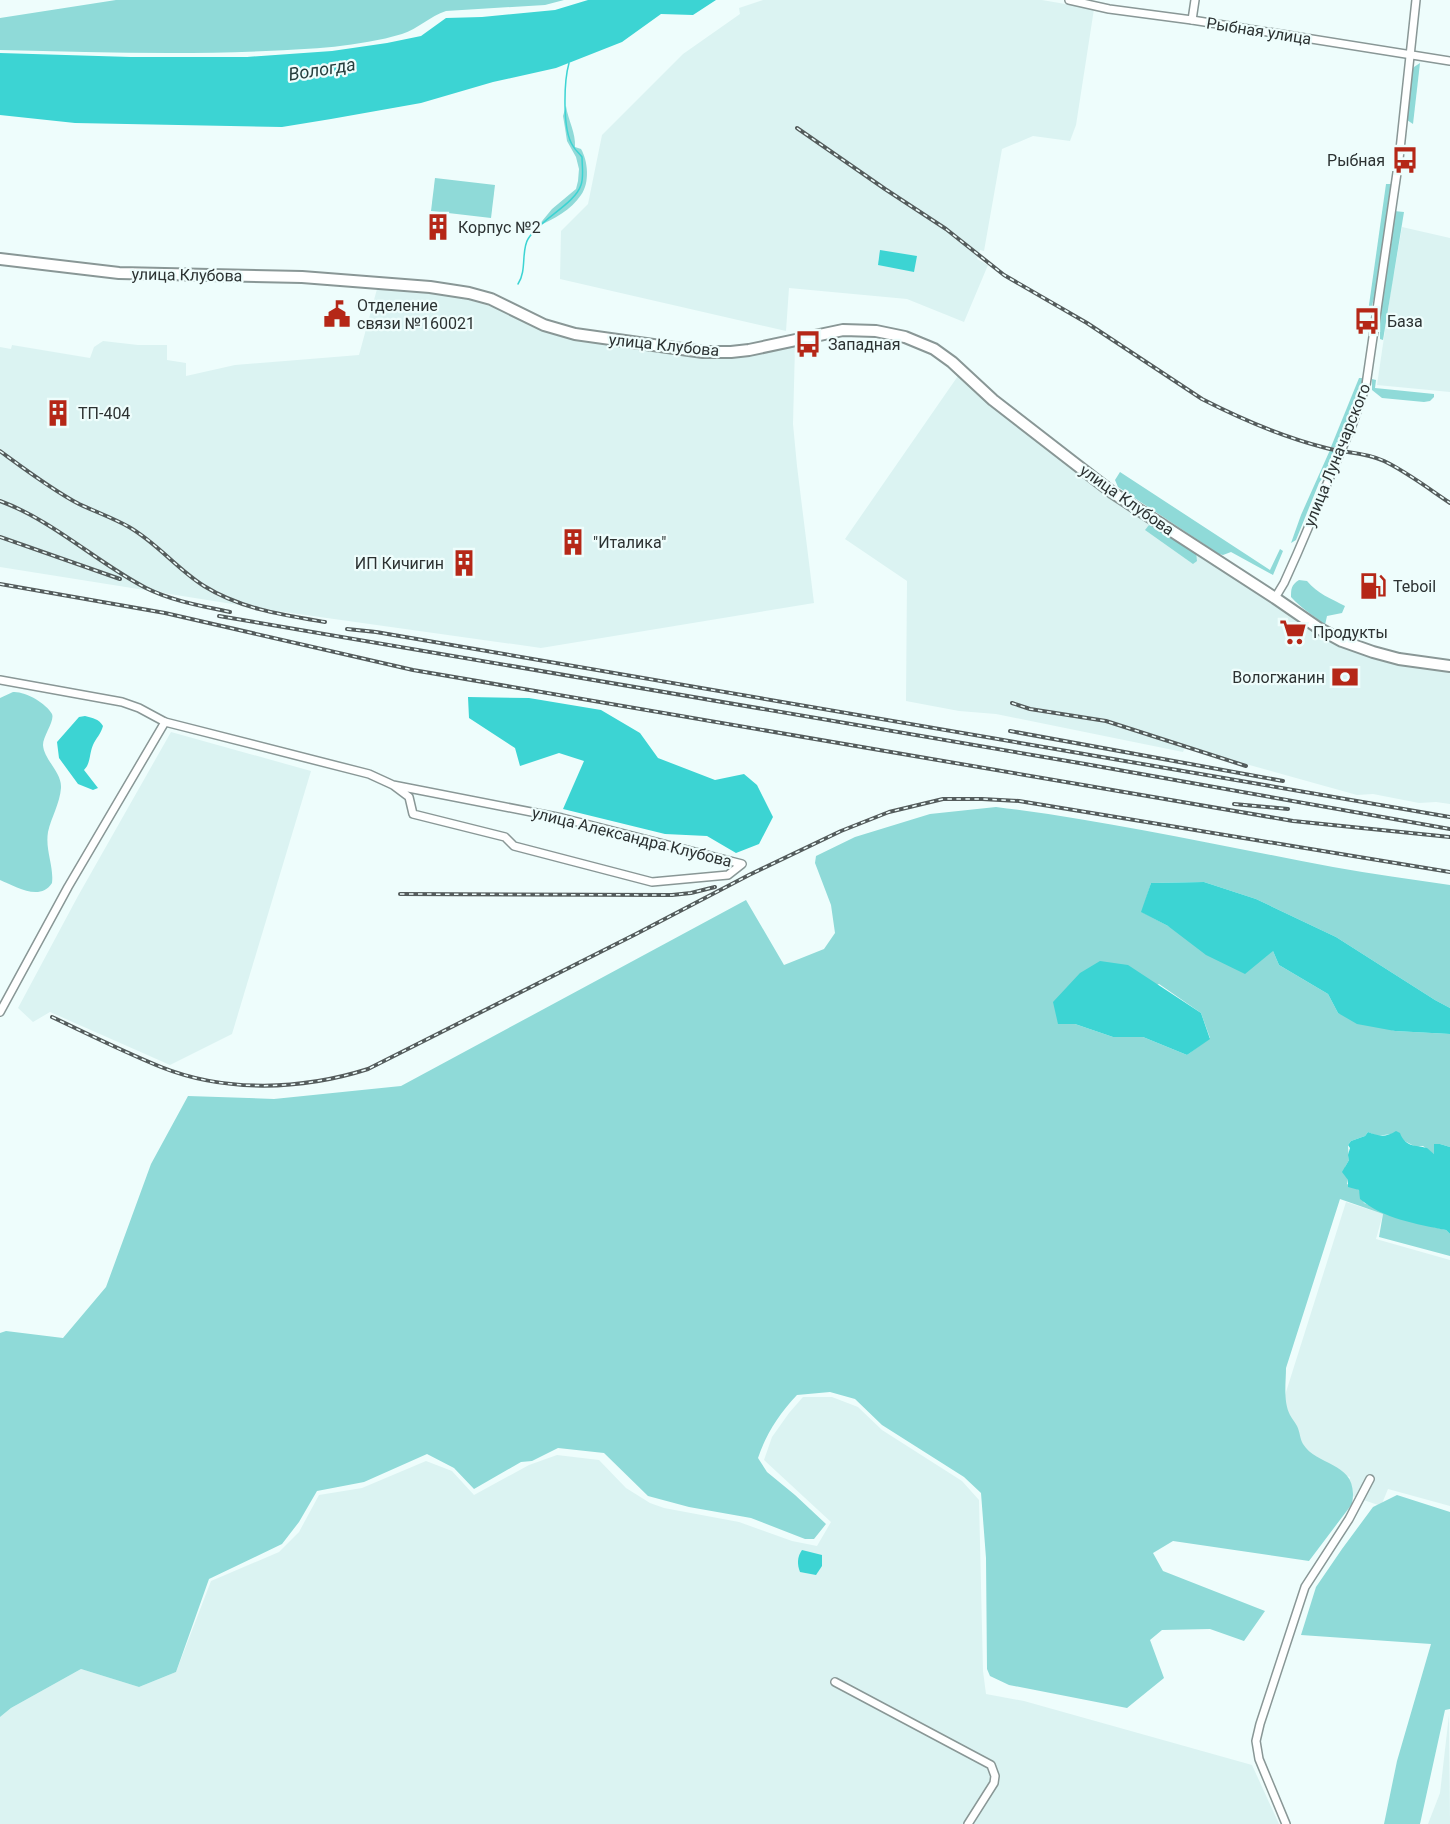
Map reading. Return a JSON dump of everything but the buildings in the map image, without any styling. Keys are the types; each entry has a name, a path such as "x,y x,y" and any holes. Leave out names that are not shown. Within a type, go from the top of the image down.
{"main road":[{"name":"улица Клубова","path":"0,259 119,273 302,277 430,287 491,299 544,325 562,331 703,352 749,350 843,330 876,331 905,337 934,349 952,362 993,400 1104,486 1320,629 1342,641 1399,659 1450,666"}],"street":[{"name":"Рыбная улица","path":"1069,0 1109,9 1192,20 1450,62"},
{"path":"1192,20 1195,0"},
{"name":"улица Луначарского","path":"1275,598 1293,563 1353,423 1366,386 1399,159 1416,0"},
{"name":"улица Александра Клубова","path":"0,680 122,702 165,722 369,774 393,785 410,797 413,814 505,837 514,846 652,882 728,875 742,864 562,818 393,785"},
{"path":"0,1012 68,887 165,722"},
{"path":"1286,1824 1259,1759 1256,1741 1260,1724 1305,1587 1349,1519 1370,1479"},
{"path":"835,1682 991,1765 995,1776 994,1783 968,1824"}],"shaded area":[{"path":"116,0 564,0 545,5 446,11 402,34 351,45 199,53 0,50 0,18"},
{"path":"763,0 1042,0 1094,9 1076,125 1070,141 1033,136 1002,149 984,251 980,250 977,259 988,265 964,322 907,299 789,288 786,331 560,279 561,231 588,204 602,135 683,54 740,14 739,8"},
{"path":"1420,63 1413,124 1407,120 1412,70"},
{"path":"566,106 575,147 581,149 585,160 586,184 573,205 538,226 552,209 576,189 578,181 579,169 576,157 567,141 563,116"},
{"path":"435,178 495,185 491,218 431,211"},
{"path":"1386,184 1391,184 1376,292 1370,312 1368,312"},
{"path":"1394,211 1404,212 1383,340 1380,339 1380,313"},
{"path":"1402,227 1450,238 1450,392 1377,385"},
{"path":"377,289 429,293 466,299 499,309 560,336 587,342 706,357 733,358 795,346 793,424 814,603 541,648 270,610 0,567 0,347 11,349 12,345 90,358 94,347 103,341 138,345 167,345 167,360 186,363 186,376 235,365 359,355"},
{"path":"960,373 992,402 1315,631 1450,669 1450,804 1419,803 1373,794 1357,795 1185,747 1183,752 996,714 959,711 906,701 907,581 845,539"},
{"path":"1359,378 1364,378 1360,396 1338,448 1331,447"},
{"path":"1372,379 1376,380 1375,388 1434,394 1434,397 1424,402 1382,398 1372,390"},
{"path":"1330,450 1336,452 1319,483 1296,540 1291,543 1301,515"},
{"path":"1120,472 1270,570 1280,549 1283,551 1273,575 1231,552 1219,554 1118,487 1115,480"},
{"path":"1149,525 1153,525 1196,552 1197,561 1193,564 1145,530"},
{"path":"1299,580 1307,581 1320,593 1345,606 1342,613 1327,616 1325,625 1308,612 1291,597 1292,587"},
{"path":"13,692 35,698 52,714 43,745 46,756 61,782 59,799 48,832 52,883 47,889 34,892 20,889 0,880 0,698"},
{"path":"171,732 311,771 232,1034 170,1065 50,1012 33,1022 18,1008 78,896"},
{"path":"996,807 1123,827 1333,867 1450,885 1450,1008 1336,937 1256,899 1204,882 1151,883 1142,912 1168,926 1273,951 1279,965 1328,994 1338,1013 1395,1031 1450,1034 1450,1147 1440,1144 1435,1155 1423,1146 1416,1147 1391,1134 1377,1136 1368,1132 1348,1145 1349,1160 1345,1167 1347,1184 1359,1190 1364,1203 1409,1221 1446,1230 1450,1234 1450,1256 1379,1237 1383,1214 1340,1199 1286,1368 1286,1404 1302,1442 1310,1452 1344,1472 1353,1490 1352,1504 1309,1561 1173,1541 1153,1553 1163,1571 1265,1611 1244,1641 1210,1629 1162,1630 1150,1640 1164,1678 1127,1708 1009,1685 990,1676 987,1669 986,1558 981,1493 964,1477 882,1425 855,1399 830,1392 797,1395 774,1425 758,1458 767,1472 826,1524 814,1539 805,1539 751,1518 689,1507 648,1496 604,1453 558,1448 532,1461 521,1462 474,1489 454,1468 427,1454 364,1482 317,1491 299,1522 282,1544 209,1579 176,1672 139,1687 81,1669 11,1708 0,1717 0,1333 6,1331 63,1338 106,1287 151,1164 188,1096 274,1099 401,1086 746,900 784,965 824,949 835,933 831,905 815,863 816,856 855,837 930,814","holes":["1159,984 1201,1013 1210,1038 1187,1055 1143,1037 1113,1037 1075,1024"]},
{"path":"1346,1202 1383,1214 1376,1239 1450,1260 1450,1506 1388,1489 1381,1506 1346,1494 1350,1477 1268,1449"},
{"path":"803,1397 832,1397 858,1407 882,1430 962,1481 979,1500 983,1671 986,1694 1024,1701 1252,1765 1279,1824 0,1824 0,1717 11,1708 81,1669 139,1687 176,1672 211,1581 279,1552 299,1532 319,1495 362,1488 426,1461 452,1471 474,1495 529,1465 557,1455 599,1460 626,1488 650,1503 664,1508 739,1522 792,1541 817,1546 831,1522 764,1460 772,1437"},
{"path":"1397,1495 1450,1512 1450,1709 1445,1710 1420,1824 1384,1824 1397,1761 1431,1644 1301,1635 1316,1587 1342,1549 1373,1507"},
{"path":"1449,1715 1450,1824 1428,1824 1440,1793"}],"water":[{"name":"Вологда","path":"588,0 716,0 693,15 661,14 622,42 556,68 493,82 421,103 282,127 75,123 0,115 0,53 131,57 247,57 332,51 421,36 446,18 555,10"},
{"path":"880,250 917,256 914,272 878,265"},
{"path":"468,697 529,698 601,710 640,733 658,758 715,780 744,774 757,785 773,817 759,844 736,853 707,836 665,834 563,809 584,761 559,753 520,766 515,748 469,718"},
{"path":"85,716 98,720 103,726 84,770 98,788 93,790 78,784 59,758 57,742 79,717"},
{"path":"1204,882 1256,899 1336,937 1450,1008 1450,1034 1395,1031 1357,1024 1338,1013 1328,994 1279,965 1273,951 1245,974 1206,955 1168,926 1141,912 1151,883"},
{"path":"1100,961 1128,965 1201,1013 1210,1039 1187,1055 1143,1037 1113,1037 1075,1024 1058,1024 1053,1002 1080,973"},
{"path":"1396,1131 1408,1143 1427,1148 1434,1154 1434,1144 1450,1147 1450,1234 1446,1230 1401,1220 1379,1211 1360,1199 1359,1190 1348,1187 1348,1180 1342,1172 1349,1160 1348,1145 1351,1141 1365,1136 1368,1132 1382,1136"},
{"path":"802,1550 822,1555 822,1566 816,1575 800,1572 798,1561"}],"waterway":[{"path":"518,284 521,279 528,239 540,225 572,199 582,182 582,157 569,139 567,129 565,93 569,63"}],"railway":[{"path":"797,128 946,229 1004,275 1087,323 1202,399 1294,439 1384,461 1450,503"},
{"path":"0,451 79,504 139,533 194,579 218,594 247,606 325,622"},
{"path":"0,501 39,519 128,578 156,593 230,612"},
{"path":"0,537 120,579"},
{"path":"0,584 165,613 413,670 1293,821 1450,837"},
{"path":"219,616 1085,764 1450,829"},
{"path":"347,629 376,632 1450,817"},
{"path":"1012,703 1030,709 1106,721 1246,766"},
{"path":"1010,731 1283,781"},
{"path":"52,1017 161,1067 211,1081 264,1086 343,1076 368,1069 749,875 841,831 889,812 943,799 1019,801 1450,872"},
{"path":"1234,804 1288,809"},
{"path":"400,894 672,895 715,887"}],"place":[{"name":"Рыбная","path":"1405,160"},
{"name":"Корпус №2","path":"438,227"},
{"name":"Отделение связи №160021","path":"337,314"},
{"name":"База","path":"1367,321"},
{"name":"Западная","path":"808,344"},
{"name":"ТП-404","path":"58,413"},
{"name":"\"Италика\"","path":"573,542"},
{"name":"ИП Кичигин","path":"464,563"},
{"name":"Teboil","path":"1373,586"},
{"name":"Продукты","path":"1293,632"},
{"name":"Вологжанин","path":"1345,677"}]}
